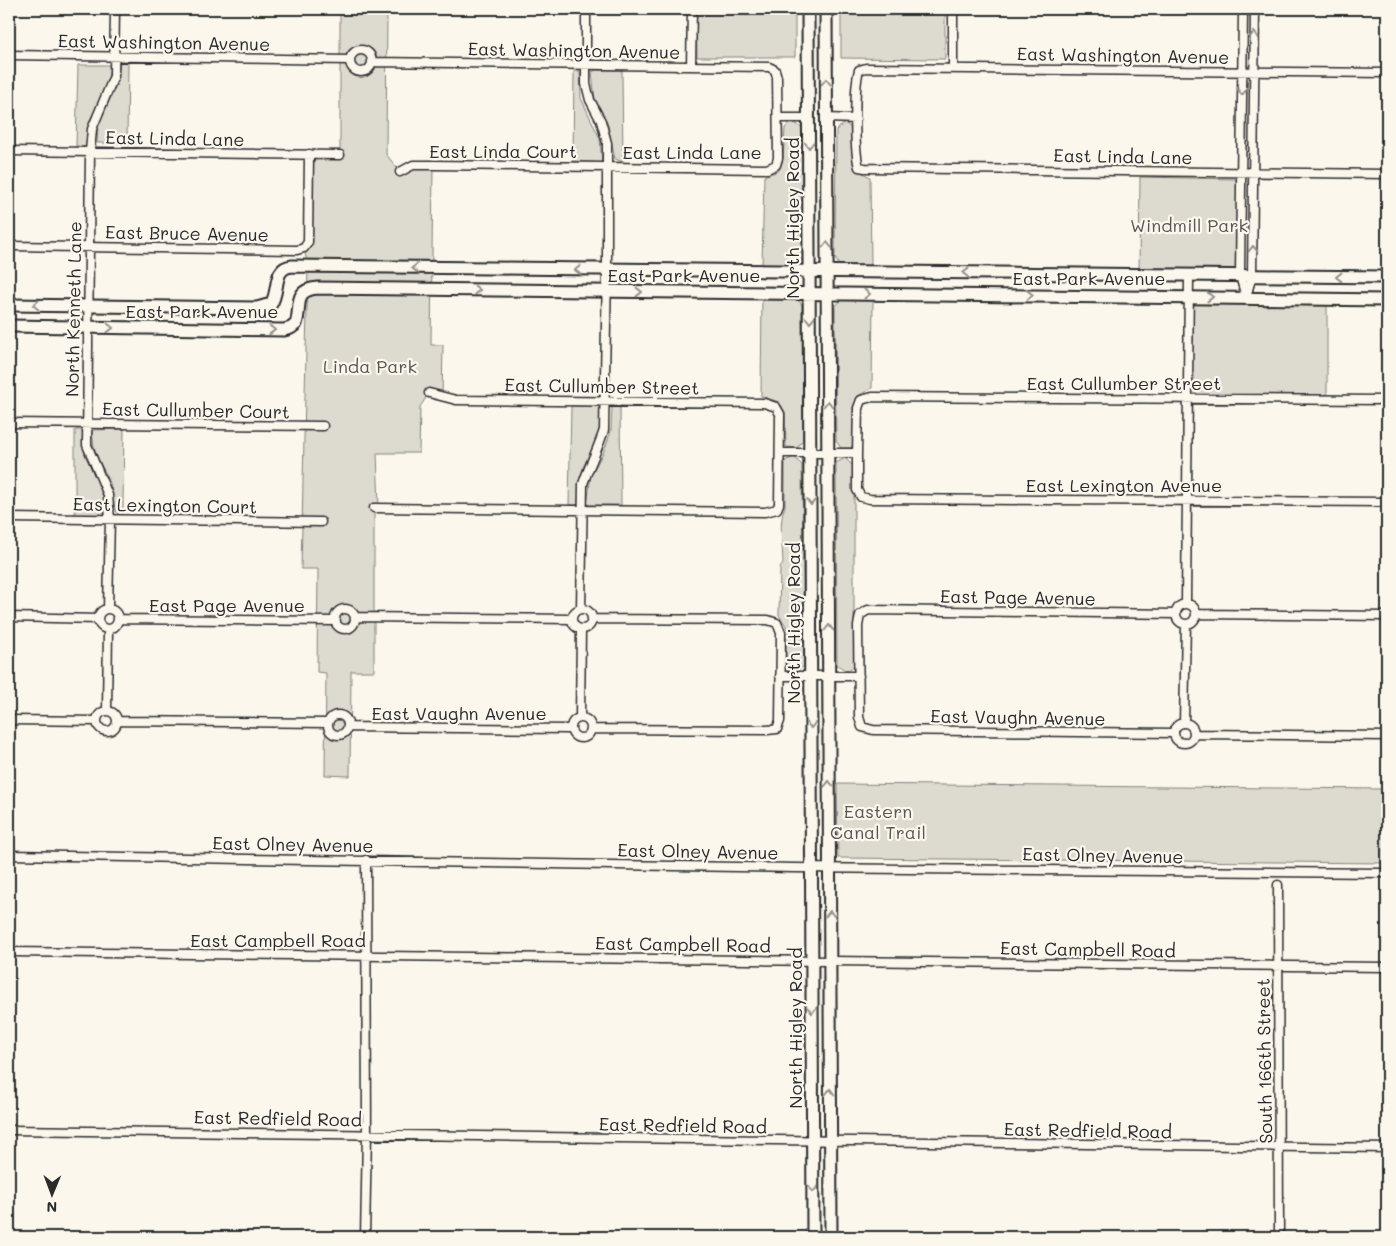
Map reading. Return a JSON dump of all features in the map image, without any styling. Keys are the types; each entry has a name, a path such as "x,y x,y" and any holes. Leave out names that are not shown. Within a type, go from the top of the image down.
{"street":[{"name":"North Kenneth Lane","path":"108,609 110,519 108,495 87,444 90,152 92,129 99,109 109,92 114,76 115,9"},
{"path":"580,609 583,484 589,465 599,448 604,430 606,402 607,143 601,121 590,100 586,84 586,9"},
{"path":"691,66 692,9"},
{"name":"North Higley Road","path":"808,9 813,1237"},
{"name":"North Higley Road","path":"826,9 831,1237"},
{"path":"953,9 953,69"},
{"path":"1243,9 1240,276 1246,297"},
{"path":"1246,297 1252,276 1255,9"},
{"name":"East Washington Avenue","path":"362,49 369,53 372,62 368,70 361,72 353,69 349,60 354,51 362,49"},
{"name":"East Washington Avenue","path":"9,55 349,60"},
{"name":"East Washington Avenue","path":"372,62 769,67 775,70 777,77 778,118"},
{"name":"East Washington Avenue","path":"856,119 857,78 859,70 866,68 1387,73"},
{"path":"778,118 809,118"},
{"name":"East Linda Lane","path":"608,167 767,169 776,165 778,158 778,118"},
{"path":"826,118 856,119"},
{"name":"East Linda Lane","path":"856,119 857,159 859,167 866,168 1387,174"},
{"name":"East Linda Lane","path":"9,151 340,155"},
{"name":"East Bruce Avenue","path":"9,246 297,250 304,248 308,242 309,154"},
{"name":"East Linda Court","path":"400,172 413,165 433,164 608,167"},
{"name":"East Park Avenue","path":"9,305 257,308 272,304 275,298 279,273 282,269 292,266 1387,277"},
{"path":"1186,603 1190,276"},
{"name":"East Park Avenue","path":"9,326 284,330 296,324 300,296 306,290 318,288 1387,300"},
{"name":"East Cullumber Street","path":"429,393 456,400 764,403 776,407 780,414 780,453"},
{"name":"East Cullumber Street","path":"857,453 858,408 861,400 872,397 1387,400"},
{"name":"East Cullumber Court","path":"9,423 323,426"},
{"path":"374,508 765,512 777,509 779,504 780,453 857,453"},
{"name":"East Lexington Avenue","path":"857,453 858,490 861,497 870,499 1387,502"},
{"name":"East Lexington Court","path":"9,518 321,522"},
{"path":"1186,603 1195,607 1197,614 1192,622 1186,624 1178,620 1176,614 1180,605 1186,603"},
{"path":"108,609 115,612 118,619 115,626 108,629 101,626 98,618 102,611 108,609"},
{"path":"344,609 351,611 355,617 353,626 347,629 340,627 336,621 337,614 344,609"},
{"path":"580,609 575,612 572,619 574,626 581,629 589,627 592,619"},
{"path":"580,609 588,612 592,619"},
{"name":"East Page Avenue","path":"859,676 858,626 860,615 868,610 1176,614"},
{"path":"1197,614 1387,616"},
{"path":"9,617 98,618"},
{"path":"355,617 572,619"},
{"name":"East Page Avenue","path":"118,619 336,621"},
{"path":"591,729 777,729 780,721 781,633 777,623 768,620 592,619"},
{"path":"1184,723 1186,624"},
{"path":"107,711 108,629"},
{"path":"580,718 581,629"},
{"path":"780,676 859,676"},
{"name":"East Vaughn Avenue","path":"859,676 859,717 862,727 873,730 1174,733 1177,741 1182,744 1192,740 1195,734 1387,736"},
{"path":"107,711 115,714 117,721 114,728 106,731 100,728 97,721 100,714 107,711"},
{"path":"339,715 346,719 348,727 343,733 335,734 329,730 328,723 333,716 339,715"},
{"path":"580,718 588,721 591,729 588,735 581,738 574,735 571,729 573,722 580,718"},
{"path":"9,720 97,721"},
{"path":"117,721 328,723"},
{"path":"1174,733 1176,727 1184,723 1192,726 1195,734"},
{"name":"East Vaughn Avenue","path":"348,727 571,729"},
{"name":"East Olney Avenue","path":"9,856 811,868 1387,873"},
{"path":"365,1237 368,1134 365,955 366,860"},
{"name":"South 166th Street","path":"1278,884 1279,1237"},
{"name":"East Campbell Road","path":"9,952 1387,967"},
{"name":"East Redfield Road","path":"9,1130 1387,1148"}],"green space":[{"name":"Linda Park","path":"340,9 387,9 386,154 400,172 413,165 433,165 431,345 443,345 442,397 429,393 420,407 419,453 377,453 379,507 374,508 374,671 351,671 350,776 325,775 326,673 317,672 318,569 301,569 308,266 304,248 309,154 340,154"},
{"path":"696,9 795,9 795,57 697,57"},
{"path":"841,12 945,12 945,59 841,58"},
{"path":"120,62 128,62 127,143 97,143 98,126 117,83"},
{"path":"78,65 110,65 108,81 90,120 87,147 76,146"},
{"path":"596,70 622,70 623,162 615,159 608,126 595,99 592,72"},
{"path":"574,71 580,71 581,98 600,139 602,163 573,161"},
{"path":"845,123 852,129 853,163 856,169 870,177 871,267 840,267 835,258 836,130"},
{"path":"789,124 797,124 803,130 802,261 795,269 762,267 764,176 778,171 783,160 785,128"},
{"name":"Windmill Park","path":"1140,177 1235,179 1238,182 1237,270 1139,272"},
{"path":"762,296 796,297 802,305 803,440 797,448 786,447 785,412 779,402 761,396"},
{"path":"844,297 873,298 872,388 858,396 853,407 854,443 851,448 841,448 836,441 835,307"},
{"path":"1189,297 1327,299 1327,398 1188,398"},
{"path":"571,406 603,406 598,438 584,465 579,481 578,505 569,505"},
{"path":"612,406 620,408 621,505 587,505 591,475 604,451 611,431"},
{"path":"124,429 123,515 118,514 114,507 109,479 96,453 92,430"},
{"path":"75,430 82,430 85,455 99,482 104,497 104,515 75,515"},
{"path":"794,457 802,465 804,666 795,672 786,665 786,626 779,615 780,568 783,564 781,527 785,506 785,461"},
{"path":"845,458 854,467 854,666 847,671 837,665 836,463"},
{"name":"Eastern Canal Trail","path":"837,784 1387,789 1387,863 838,858"}]}
